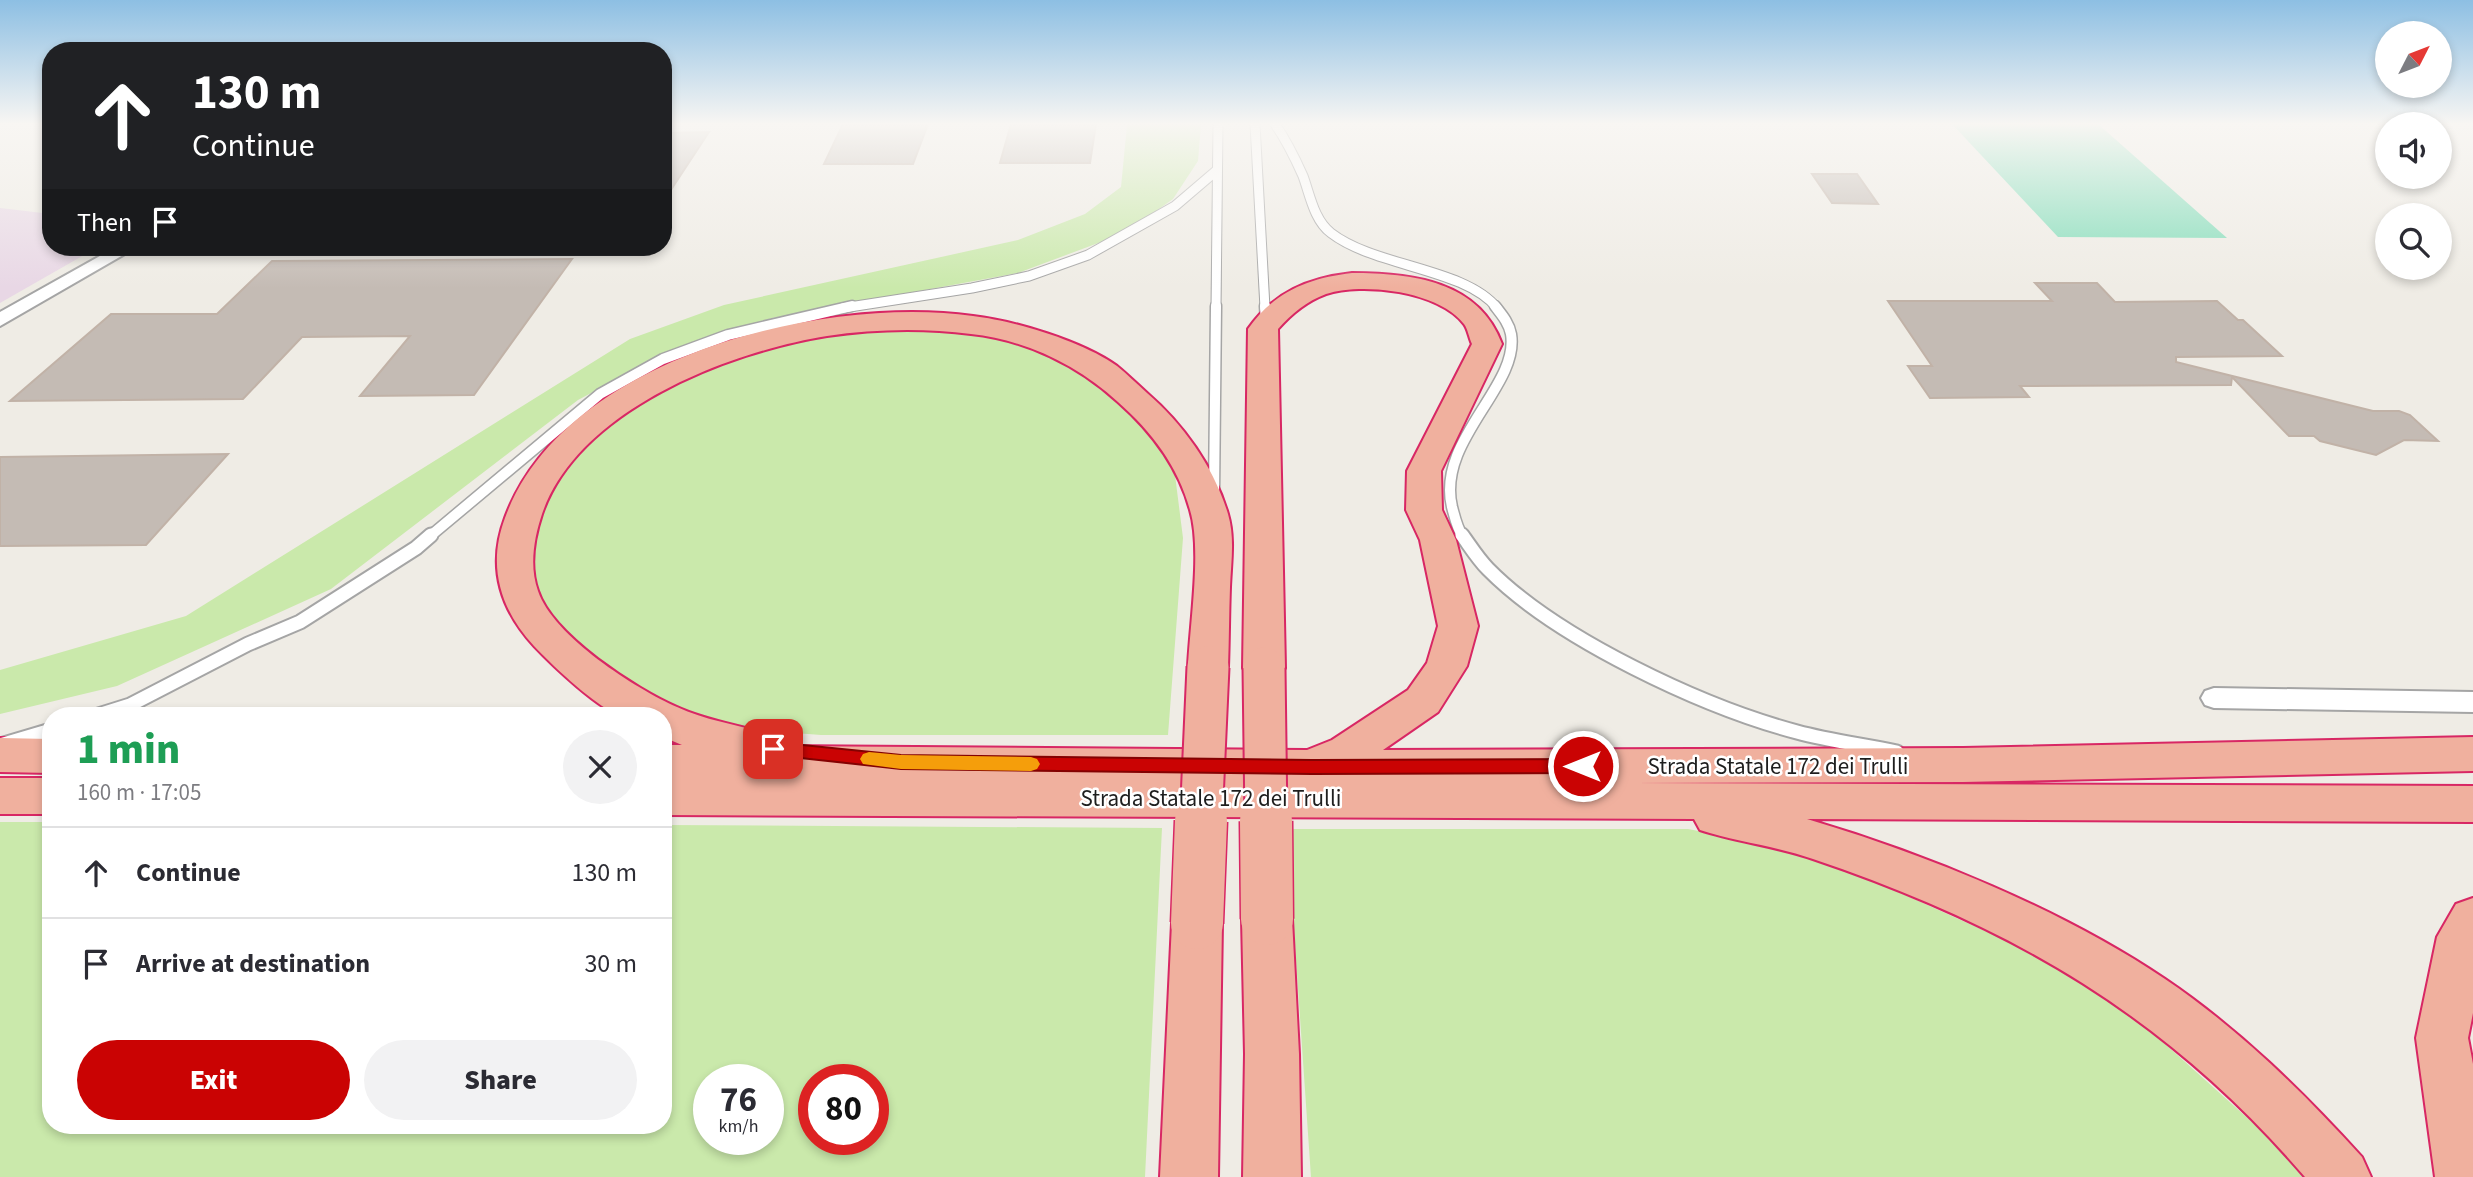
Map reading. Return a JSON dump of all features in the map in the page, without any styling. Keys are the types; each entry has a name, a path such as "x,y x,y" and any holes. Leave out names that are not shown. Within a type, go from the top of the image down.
{"highway":[{"path":"1272,1177 1264,668 1263,329 1278,309 1315,288 1363,281 1412,284 1450,298 1476,320 1487,344 1424,471 1424,510 1438,540 1458,626 1447,666 1423,701 1357,745 1312,767"},
{"path":"637,707 577,665 538,627 516,590 513,550 525,508 543,473 580,433 649,386 751,343 830,326 924,321 966,324 1006,331 1048,344 1085,360 1140,399 1185,458 1200,486 1214,530 1189,1177"},
{"path":"672,723 698,734 748,746 901,762"},
{"name":"Strada Statale 172 dei Trulli","path":"672,762 1312,767 1962,765 2473,754"},
{"path":"0,755 42,756"},
{"path":"0,796 42,796"},
{"name":"Strada Statale 172 dei Trulli","path":"672,797 2473,804"},
{"path":"1582,799 1734,819 1791,833 1864,857 2008,917 2074,950 2175,1018 2228,1059 2295,1122 2342,1177"},
{"path":"2464,1177 2442,1038 2462,937 2473,919"},
{"path":"1272,1054 1288,1177"}],"street":[{"path":"0,320 112,256"},
{"path":"2214,698 2473,702"}],"lane":[{"path":"124,707 248,644 300,622 416,548 600,394 663,359 728,335 787,320 1028,276 1099,248 1175,206 1207,179"},
{"path":"1214,530 1216,179"},
{"path":"1258,179 1266,324"},
{"path":"1302,179 1328,231 1375,256 1439,275 1489,300 1506,319 1511,343 1508,369 1484,404 1454,467 1448,490 1456,527 1479,557 1518,596 1554,623 1606,652 1722,705 1785,729 1962,765"},
{"path":"0,745 42,733"}],"shaded area":[{"path":"0,208 42,213 42,256 82,256 0,303"}],"green space":[{"path":"1122,179 1186,179 1173,199 1125,233 1018,273 772,318 674,349 578,400 331,589 117,686 0,714 0,670 186,616 630,339 724,305 1018,240 1085,214 1121,187"},
{"path":"2004,179 2160,179 2227,238 2058,237"},
{"path":"896,327 986,333 1073,361 1159,438 1175,475 1183,538 1168,735 821,735 757,730 700,716 648,697 594,665 554,625 533,592 529,546 557,473 620,412 692,372 799,338"},
{"path":"0,822 42,822 42,1134 672,1134 672,825 1162,828 1145,1177 0,1177"},
{"path":"1287,829 1688,829 1812,853 2094,980 2313,1177 1311,1177"}],"building":[{"path":"1815,179 1860,179 1878,204 1832,203"},
{"path":"572,259 474,395 360,396 410,336 302,337 243,399 10,401 111,314 217,314 272,261"},
{"path":"2035,283 2097,283 2115,302 2217,301 2238,320 2243,320 2282,356 2176,357 2176,362 2373,411 2399,411 2410,415 2438,441 2404,440 2376,455 2320,441 2314,436 2289,436 2232,377 2231,385 2020,386 2029,397 1930,398 1908,366 1932,366 1888,301 2052,301"},
{"path":"228,454 146,545 0,546 0,457"}],"slow traffic":[{"path":"869,759 1031,764"}],"route":[{"path":"773,749 901,762 1312,767 1583,766"}]}
